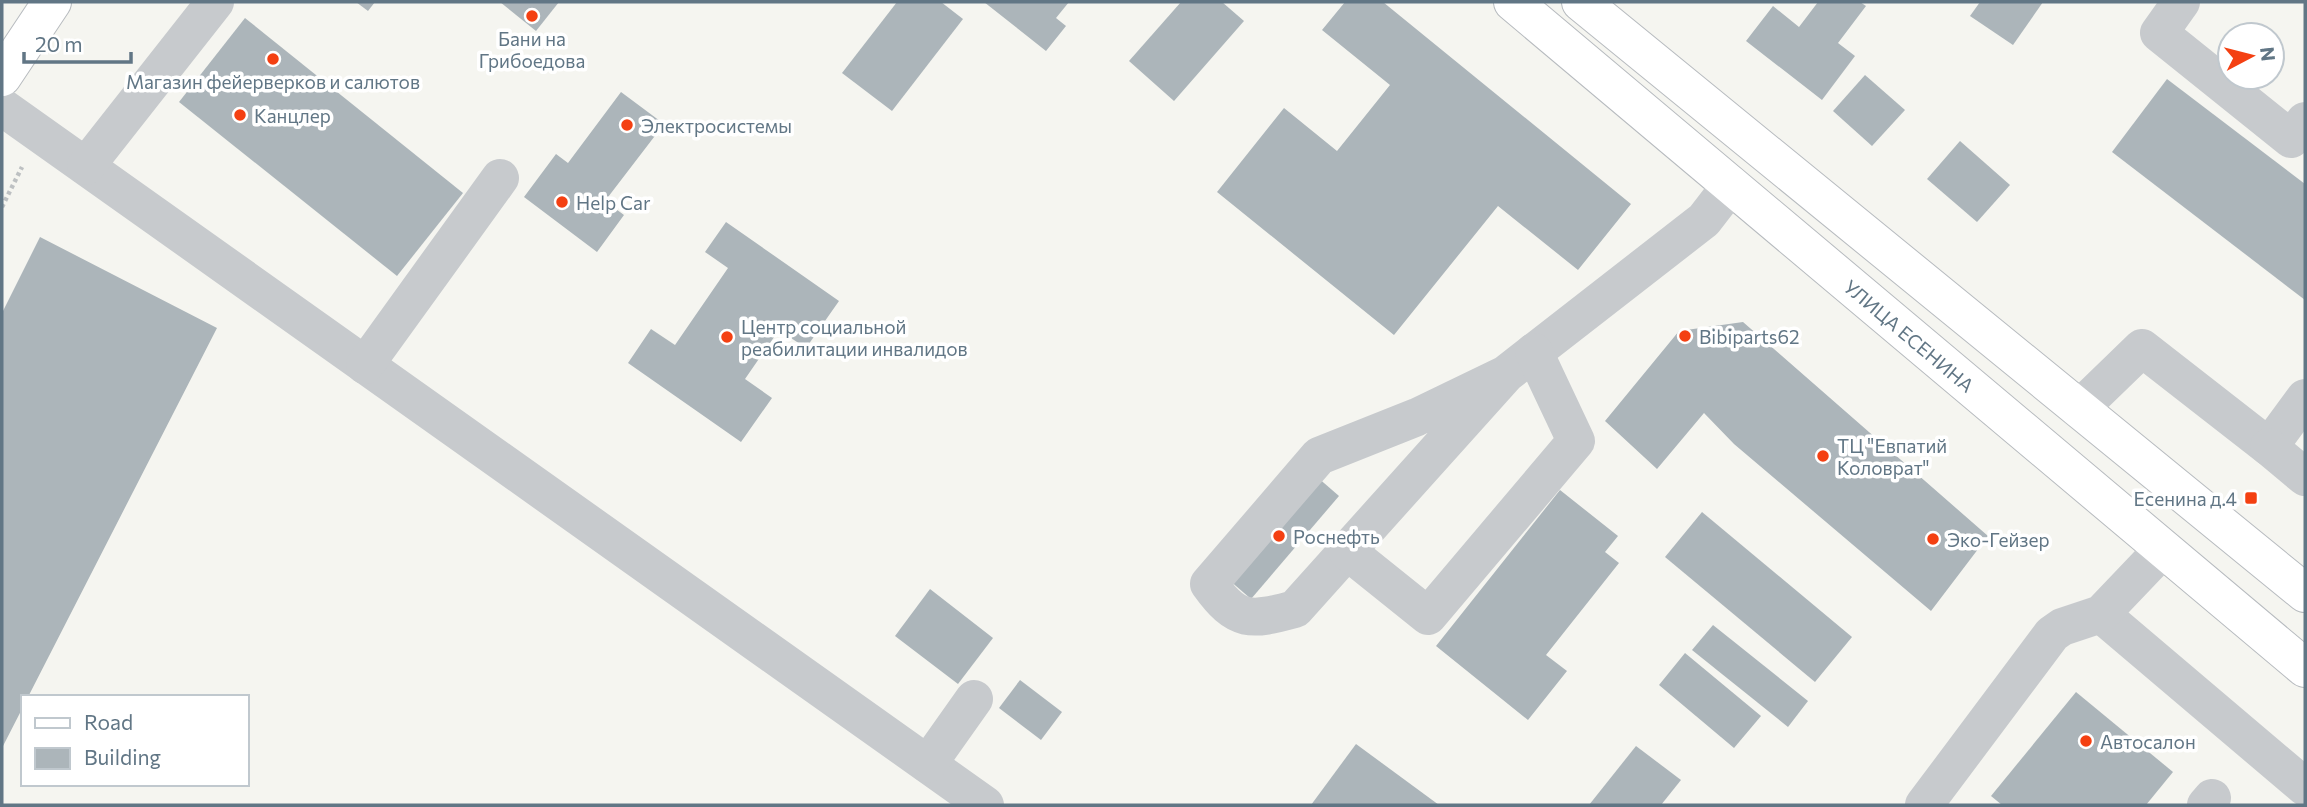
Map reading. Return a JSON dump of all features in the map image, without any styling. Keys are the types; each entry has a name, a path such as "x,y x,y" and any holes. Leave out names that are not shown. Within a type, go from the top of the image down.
{"main road":[{"path":"2,77 52,2"},
{"name":"УЛИЦА ЕСЕНИНА","path":"1513,2 2305,668"},
{"path":"1581,2 2304,590"}],"lane":[{"path":"86,166 215,2"},
{"path":"2181,2 2159,33 2291,139 2305,121"},
{"path":"2,107 985,805"},
{"path":"365,365 500,178"},
{"path":"1520,363 1417,417 1319,456 1209,584 1224,606 1240,615 1269,616 1295,609 1520,363 1704,220 1731,186"},
{"path":"2080,410 2142,348 2305,477"},
{"path":"1347,551 1428,616 1576,441 1520,363"},
{"path":"2269,447 2305,398"},
{"path":"1924,805 2052,634 2062,627 2101,614 2163,549"},
{"path":"2101,614 2305,787"},
{"path":"928,764 974,699"}],"path":[{"path":"2,207 39,134"}],"building":[{"path":"356,2 375,2 368,11"},
{"name":"Бани на Грибоедова","path":"500,2 559,2 536,31"},
{"path":"897,2 941,2 963,19 892,111 842,73"},
{"path":"984,2 1069,2 1056,18 1066,26 1046,51"},
{"path":"1181,2 1222,2 1244,21 1174,101 1129,61"},
{"path":"1345,2 1383,2 1631,204 1578,270 1498,206 1394,335 1217,192 1284,108 1337,151 1390,85 1322,30"},
{"path":"1818,2 1860,2 1866,6 1838,43 1855,56 1822,100 1746,41 1773,6 1799,27"},
{"path":"1980,2 2043,2 2013,45 1970,16"},
{"path":"245,18 463,193 397,276 179,102"},
{"path":"1865,75 1905,110 1872,146 1833,111"},
{"path":"2167,79 2305,184 2305,300 2112,152"},
{"path":"621,92 664,124 605,201 624,215 597,252 524,197 556,154 568,163"},
{"path":"1960,141 2010,185 1977,222 1927,179"},
{"name":"Центр социальной реабилитации инвалидов","path":"726,222 839,301 806,348 779,330 745,379 772,398 741,442 628,363 651,329 675,345 728,268 705,252"},
{"path":"40,237 217,328 29,695 21,695 21,711 2,748 2,313"},
{"name":"ТЦ \"Евпатий Коловрат\"","path":"1743,322 1988,536 1931,611 1734,444 1704,413 1657,469 1605,421 1679,331"},
{"path":"1301,463 1339,496 1251,599 1213,566"},
{"path":"1560,490 1618,536 1605,552 1619,563 1546,655 1567,671 1528,720 1436,646"},
{"path":"1702,512 1852,637 1815,682 1665,557"},
{"path":"930,589 993,638 958,684 895,636"},
{"path":"1713,625 1808,701 1788,727 1692,650"},
{"path":"1685,653 1761,716 1734,748 1659,685"},
{"path":"1020,680 1062,712 1041,740 999,708"},
{"name":"Автосалон","path":"2076,692 2173,772 2146,805 2002,805 1991,796"},
{"path":"1356,744 1439,805 1311,805"},
{"path":"1636,746 1681,780 1661,805 1589,805"}],"place":[{"name":"Бани на Грибоедова","path":"532,16"},
{"name":"Магазин фейерверков и салютов","path":"273,59"},
{"name":"Канцлер","path":"240,115"},
{"name":"Электросистемы","path":"627,125"},
{"name":"Help Car","path":"562,202"},
{"name":"Bibiparts62","path":"1685,336"},
{"name":"Центр социальной реабилитации инвалидов","path":"727,337"},
{"name":"ТЦ \"Евпатий Коловрат\"","path":"1823,456"},
{"name":"Есенина д.4","path":"2251,498"},
{"name":"Роснефть","path":"1279,536"},
{"name":"Эко-Гейзер","path":"1933,539"},
{"name":"Автосалон","path":"2086,741"}]}
